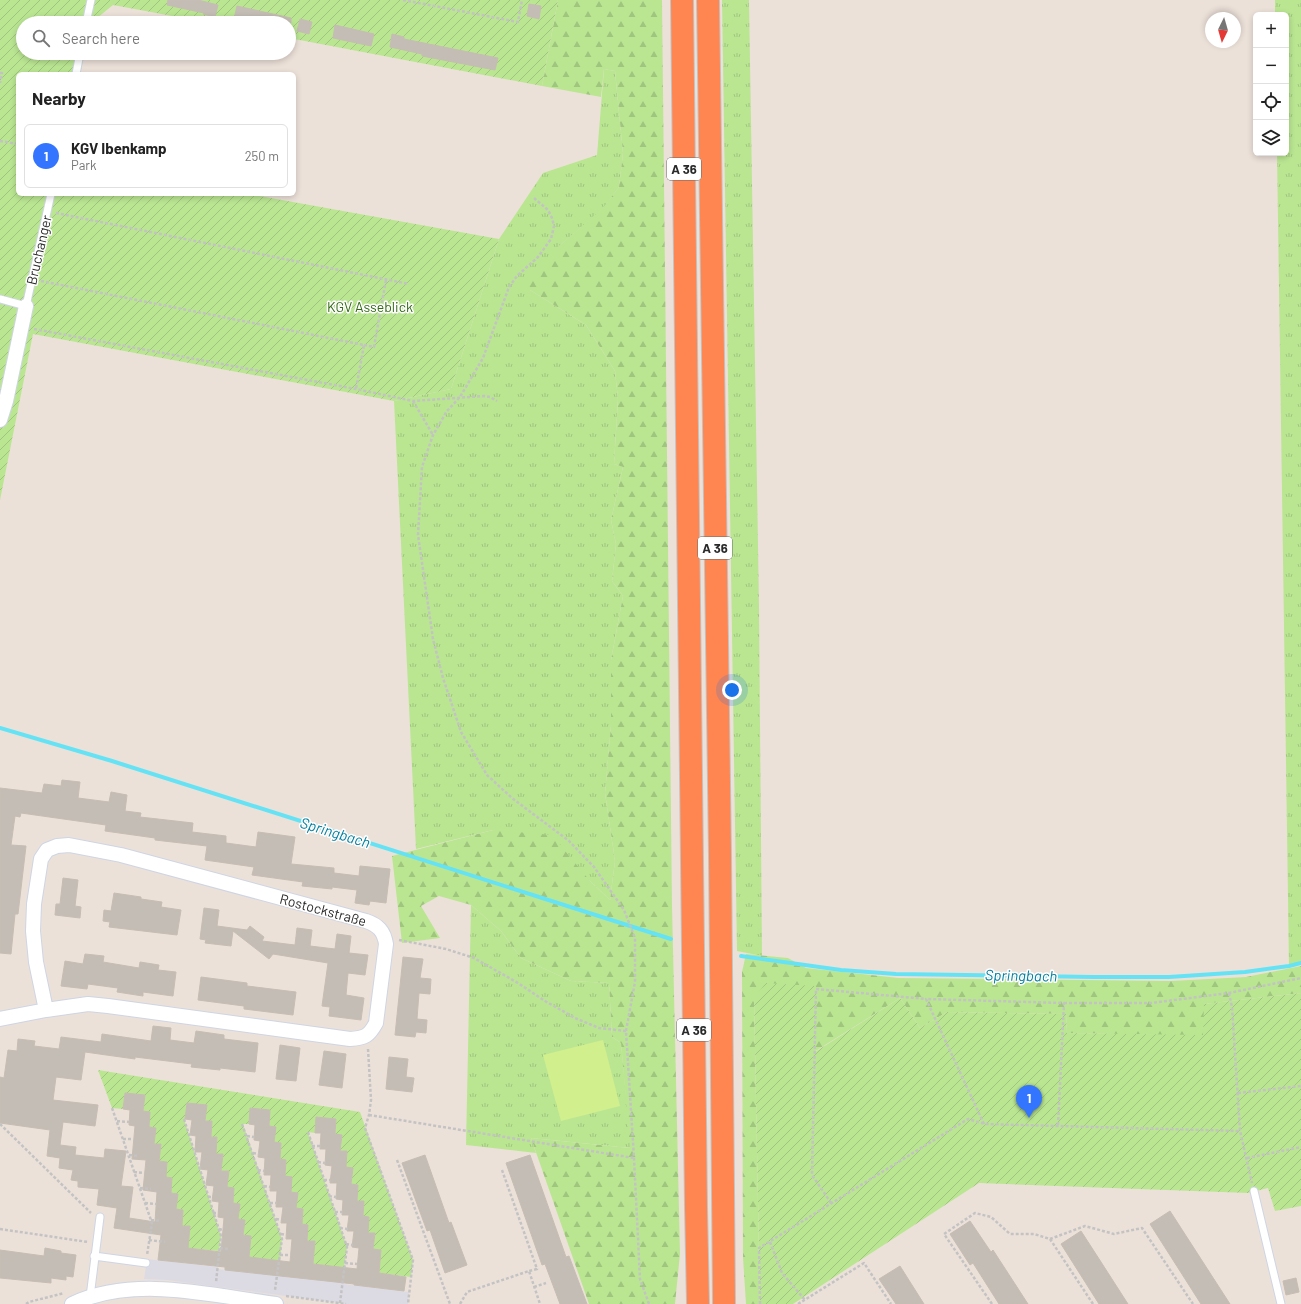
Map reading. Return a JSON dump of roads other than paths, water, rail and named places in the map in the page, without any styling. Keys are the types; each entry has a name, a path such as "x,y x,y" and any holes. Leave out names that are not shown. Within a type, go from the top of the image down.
{"highway":[{"name":"A 36","path":"682,0 698,1304"},
{"name":"A 36","path":"708,0 724,1304"},
{"path":"684,1304 686,1267 696,1207"},
{"path":"724,1242 735,1289 736,1304"}],"street":[{"path":"0,420 6,402 26,306"},
{"name":"Rostockstraße","path":"0,1019 88,1004 342,1038 362,1038 371,1032 376,1023 386,944 385,937 380,927 366,921 121,855 69,845 57,846 47,850 41,859 34,904 33,931 36,962 46,1010"},
{"path":"72,1304 103,1294 124,1290 152,1289 275,1299"}],"lane":[{"path":"88,16 91,0"},
{"path":"76,72 79,60"},
{"name":"Bruchanger","path":"26,306 52,196"},
{"path":"0,300 26,306"},
{"path":"1254,1191 1281,1304"},
{"path":"90,1298 100,1217"},
{"path":"94,1256 146,1263"}],"waterway":[{"name":"Springbach","path":"0,728 112,761 671,939"},
{"name":"Springbach","path":"741,956 841,970 896,974 1093,977 1169,977 1245,972 1301,963"}],"place":[{"name":"KGV Ibenkamp","path":"1029,1118"}],"park label":[{"name":"KGV Asseblick","path":"370,307"}]}
